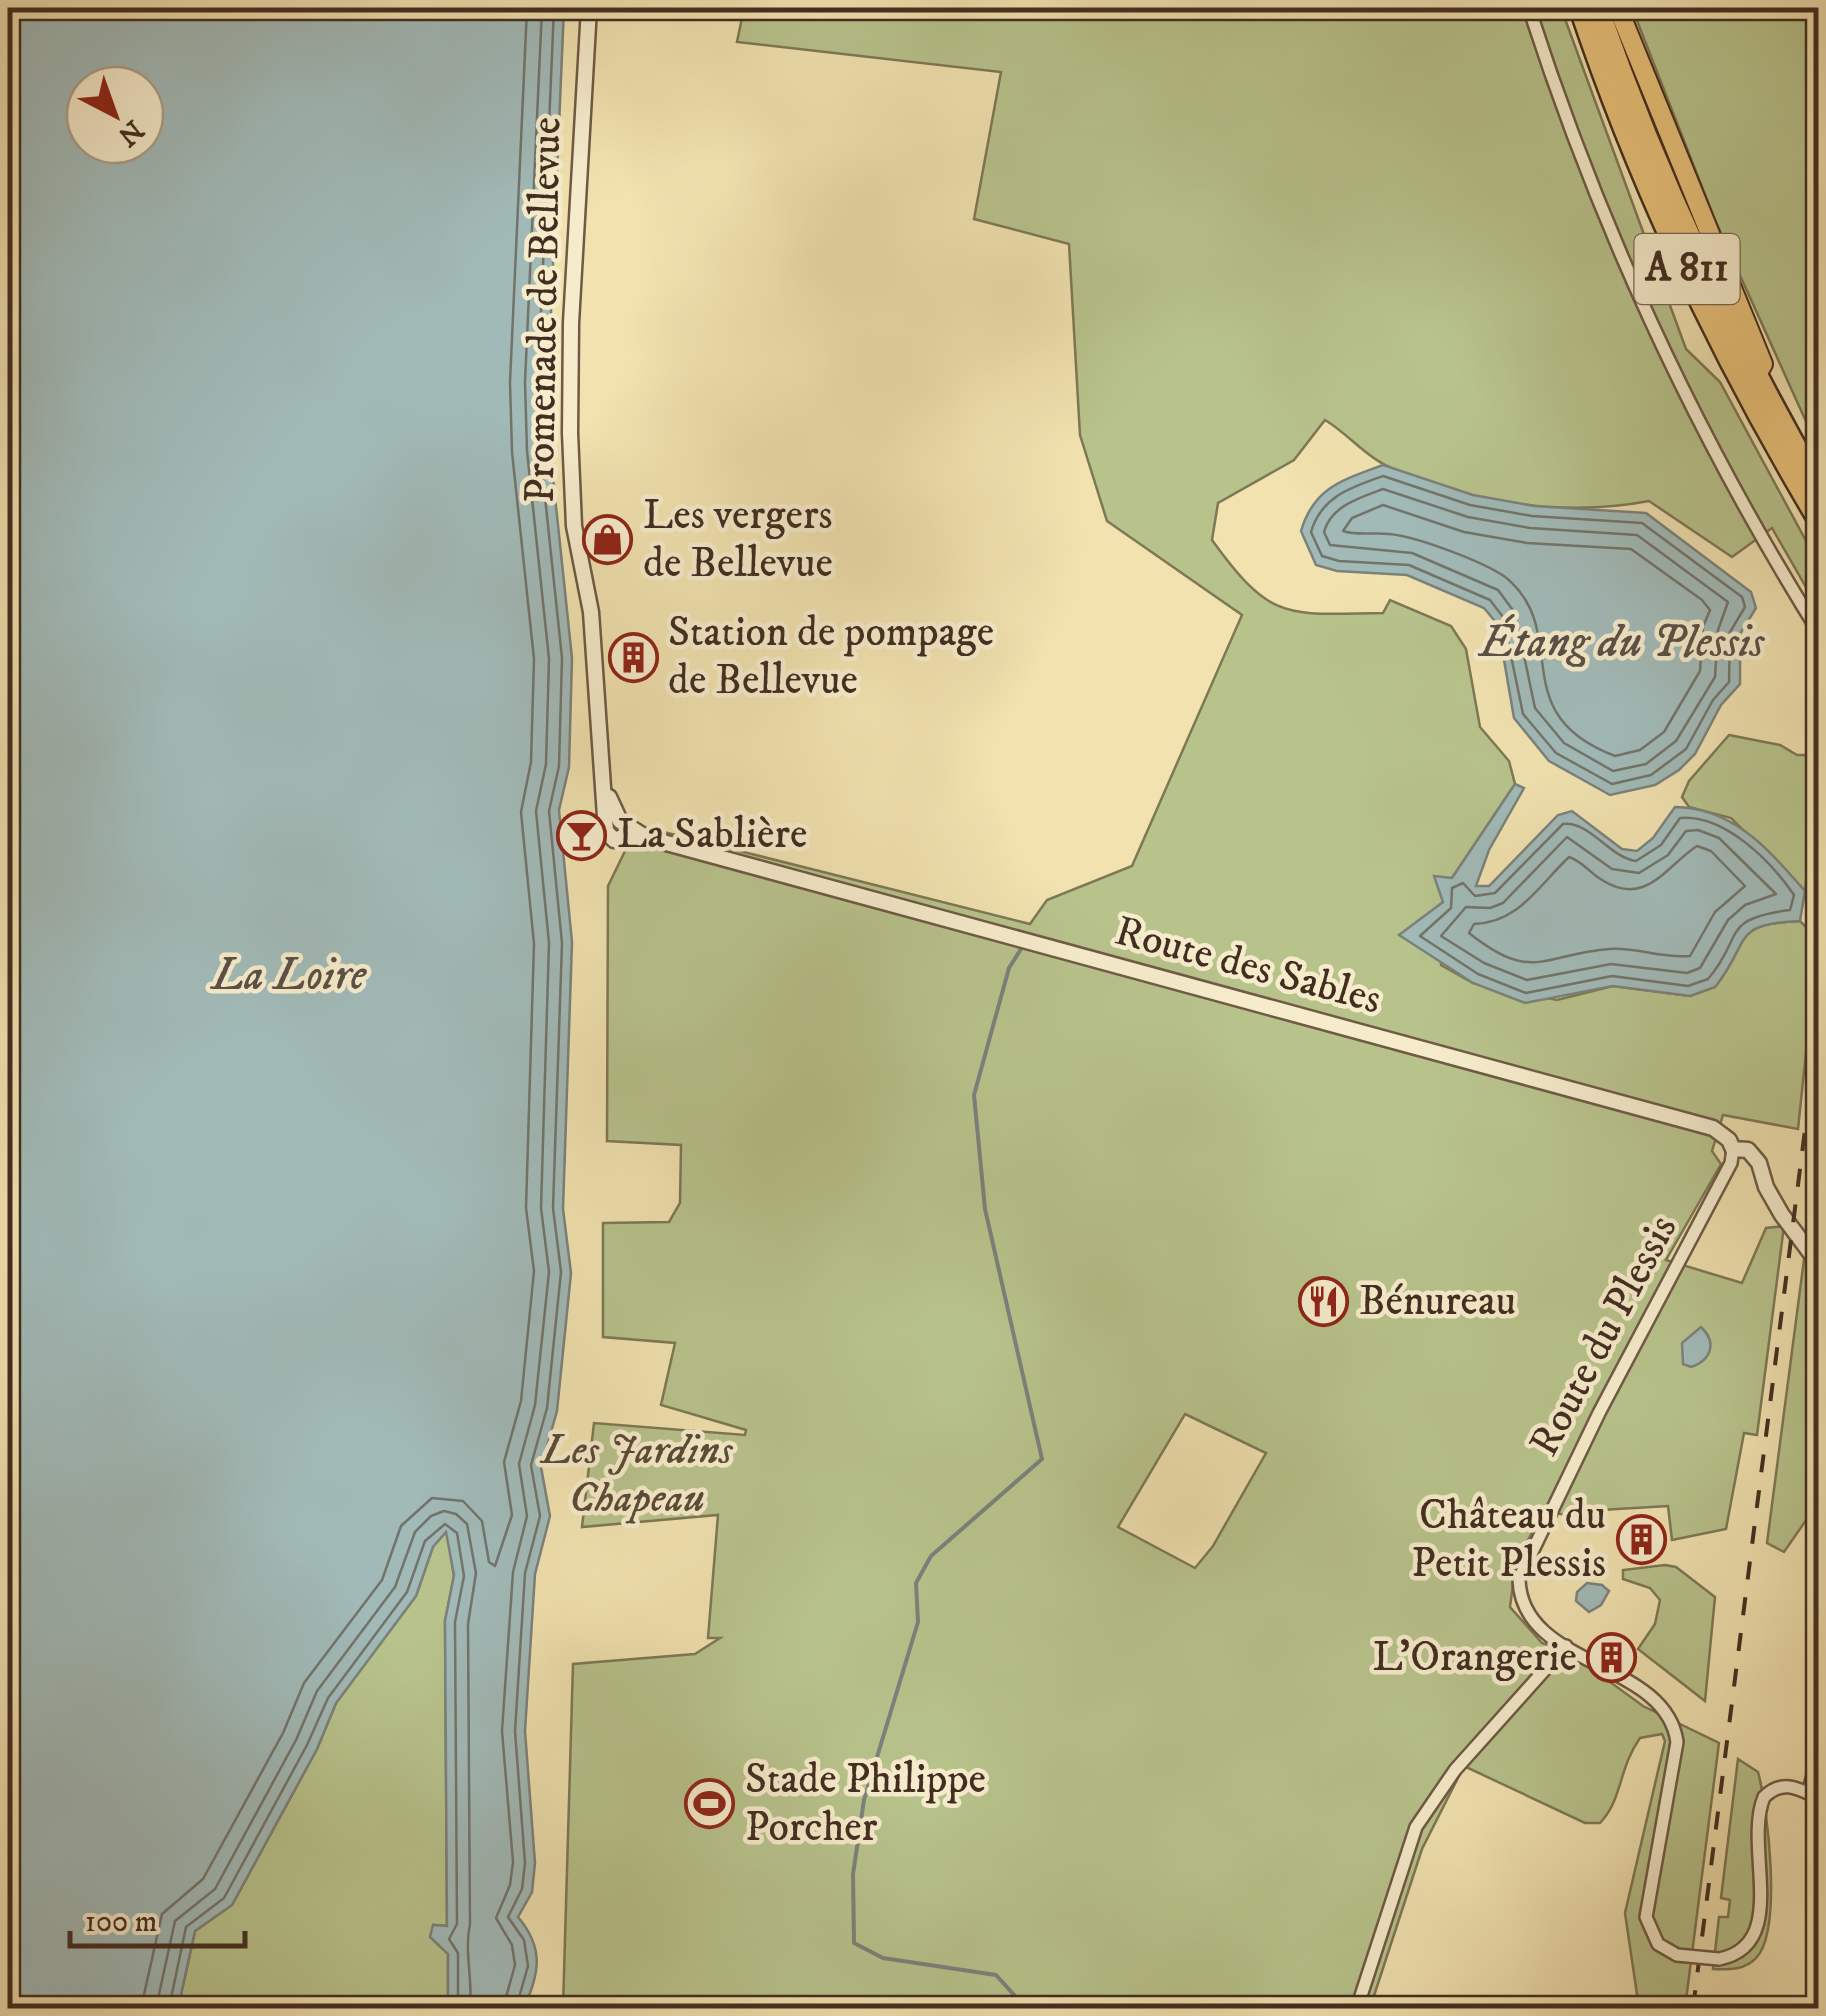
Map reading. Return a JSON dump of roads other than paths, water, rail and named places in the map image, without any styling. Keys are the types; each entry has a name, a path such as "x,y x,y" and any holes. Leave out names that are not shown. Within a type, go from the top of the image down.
{"highway":[{"name":"A 811","path":"1580,8 1635,152 1686,267 1760,416 1818,519"},
{"name":"A 811","path":"1598,8 1664,178 1757,374 1818,486"},
{"path":"1618,8 1763,364 1757,374"}],"street":[{"name":"Promenade de Bellevue","path":"589,8 571,323 570,433 574,526 592,612 606,792 619,827"},
{"path":"1529,8 1581,162 1644,312 1722,471 1818,631"},
{"name":"Route des Sables","path":"619,827 1713,1128 1733,1149 1748,1150 1759,1163 1766,1187 1782,1215 1818,1262"},
{"name":"Route du Plessis","path":"1733,1149 1730,1162 1598,1412 1519,1579 1528,1612 1566,1646 1656,1700 1676,1729 1678,1742 1646,1916 1658,1944 1676,1955 1719,1959 1744,1950 1757,1934 1756,1835 1764,1797 1780,1786 1813,1796"},
{"path":"1358,2008 1416,1827 1455,1770 1566,1646"},
{"path":"1813,1796 1818,1758"}],"water":[{"name":"La Loire","path":"8,8 564,8 548,382 550,449 572,658 569,767 559,810 572,942 563,1209 571,1273 557,1411 541,1467 550,1516 535,1574 525,1731 535,1863 532,1892 518,1917 536,1950 536,1972 524,2008 448,2008 448,1954 430,1937 433,1925 447,1926 445,1621 454,1575 446,1532 433,1547 416,1596 336,1703 317,1749 232,1905 195,1931 178,2008 8,2008"},
{"name":"Étang du Plessis","path":"1383,465 1473,495 1534,506 1646,513 1751,592 1756,608 1740,634 1740,684 1721,705 1695,754 1655,785 1610,795 1549,761 1514,718 1494,620 1484,608 1407,575 1337,571 1316,565 1301,531 1314,504 1332,487"},
{"path":"1515,784 1524,788 1489,850 1476,886 1489,886 1558,815 1572,811 1622,849 1637,851 1653,838 1675,807 1696,809 1732,823 1777,860 1805,891 1800,921 1752,931 1715,987 1690,996 1613,986 1525,1003 1473,983 1399,935 1443,902 1434,876 1452,878"},
{"path":"1701,1327 1709,1339 1710,1350 1704,1360 1691,1367 1683,1364 1682,1343"},
{"path":"1587,1583 1602,1585 1609,1591 1601,1605 1589,1612 1576,1601 1577,1592"}],"waterway":[{"path":"1021,949 1009,968 974,1095 985,1209 1042,1459 931,1556 916,1583 918,1622 864,1800 853,1874 854,1943 883,1958 996,1975 1026,2008"}],"railway":[{"path":"1693,2008 1818,1028"}],"place":[{"name":"Les vergers de Bellevue","path":"608,540"},
{"name":"Station de pompage de Bellevue","path":"633,657"},
{"name":"La Sablière","path":"582,835"},
{"name":"Bénureau","path":"1324,1302"},
{"name":"Château du Petit Plessis","path":"1641,1540"},
{"name":"L'Orangerie","path":"1612,1658"},
{"name":"Stade Philippe Porcher","path":"710,1804"}],"park label":[{"name":"Les Jardins Chapeau","path":"637,1475"}]}
